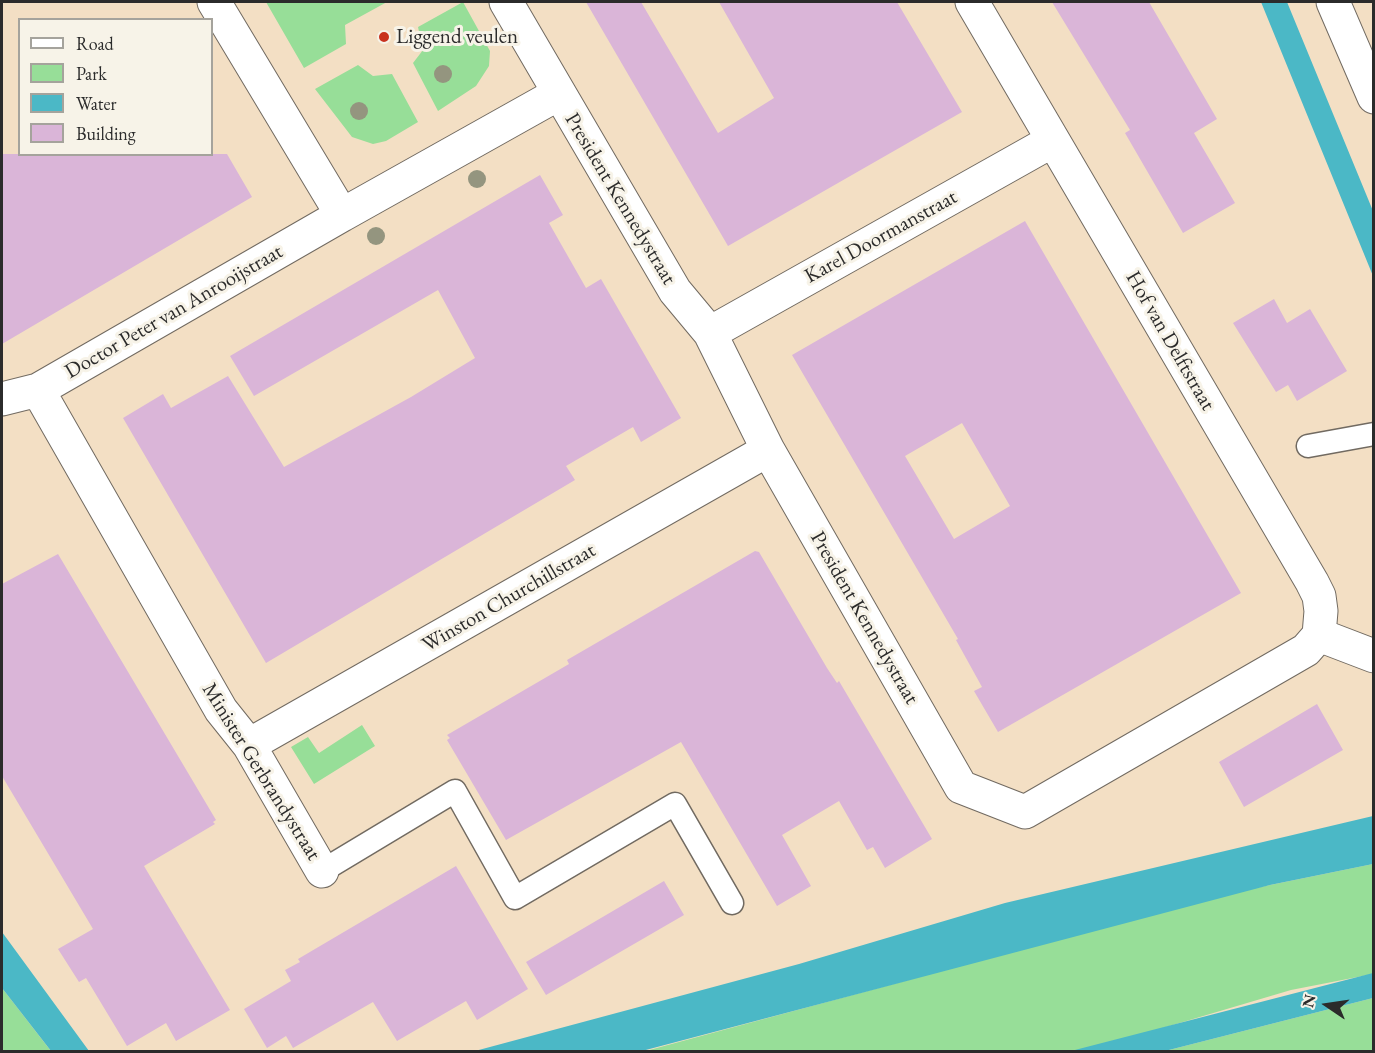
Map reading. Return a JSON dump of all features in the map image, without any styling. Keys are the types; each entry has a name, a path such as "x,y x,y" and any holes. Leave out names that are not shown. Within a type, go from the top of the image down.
{"street":[{"path":"214,2 342,215"},
{"name":"President Kennedystraat","path":"506,2 675,291 710,333 768,450 961,787 1025,812 1306,650 1319,635"},
{"name":"Hof van Delftstraat","path":"972,2 1312,582 1319,596 1319,635"},
{"path":"1333,2 1374,97"},
{"name":"Doctor Peter van Anrooijstraat","path":"2,399 38,390 558,94"},
{"name":"Karel Doormanstraat","path":"710,333 1052,141"},
{"name":"Minister Gerbrandystraat","path":"38,390 221,710 249,745 322,871"},
{"name":"Winston Churchillstraat","path":"249,745 768,450"},
{"path":"1319,635 1374,656"}],"lane":[{"path":"1308,446 1374,434"},
{"name":"Minister Gerbrandystraat","path":"322,871 455,791 515,898 675,804 732,903"}],"green space":[{"path":"266,2 387,2 345,25 346,44 304,68"},
{"path":"463,2 490,51 489,66 476,86 438,111 413,63 423,50 418,27"},
{"path":"358,65 373,76 392,74 418,122 386,141 373,144 352,137 315,89"},
{"path":"362,725 375,746 314,784 291,747 308,737 319,753"},
{"path":"1373,864 1373,974 1291,990 1085,1051 642,1052 1226,894"},
{"path":"2,988 47,1046 51,1051 2,1051"},
{"path":"1373,998 1373,1051 1165,1051"}],"water":[{"path":"1261,2 1287,2 1373,211 1373,276"},
{"path":"1373,816 1373,864 1270,885 642,1051 475,1051 799,964 1005,903"},
{"path":"2,932 89,1051 51,1051 2,988"},
{"path":"1373,973 1373,998 1165,1051 1071,1051"}],"building":[{"path":"586,2 641,2 718,133 774,98 719,2 897,2 962,112 728,246"},
{"path":"1052,2 1149,2 1217,119 1194,133 1235,203 1183,233 1125,133 1130,130"},
{"path":"2,154 18,154 18,156 213,156 213,154 227,154 252,197 2,344"},
{"path":"540,175 563,215 549,223 586,288 601,279 681,418 641,442 633,427 566,466 575,480 266,663 123,418 163,394 171,408 228,376 284,467 411,397 475,358 438,290 254,396 230,356"},
{"path":"1025,221 1241,593 998,732 974,691 982,687 956,640 958,639 792,355","holes":["962,423 1010,506 954,539 905,456"]},
{"path":"1274,299 1287,323 1310,309 1347,371 1297,401 1288,385 1276,392 1233,323"},
{"path":"755,551 759,552 827,668 837,683 839,681 932,839 885,868 873,847 867,850 839,801 782,835 811,886 777,906 681,742 506,840 447,740 450,738 447,735 569,664 567,660"},
{"path":"58,554 216,820 213,822 215,824 144,866 230,1010 176,1041 166,1023 127,1046 86,978 79,982 58,949 93,929 2,776 2,584"},
{"path":"1317,704 1343,750 1244,807 1219,762"},
{"path":"456,866 528,989 477,1020 466,1001 397,1041 373,1002 293,1048 286,1036 267,1048 244,1009 291,981 285,970 300,962 298,959"},
{"path":"664,881 684,915 546,995 526,962"}],"place":[{"name":"Liggend veulen","path":"384,37"}]}
